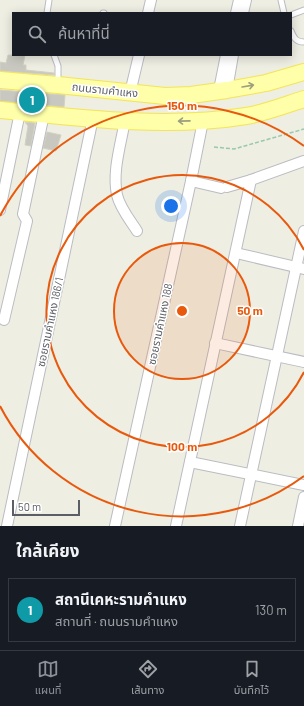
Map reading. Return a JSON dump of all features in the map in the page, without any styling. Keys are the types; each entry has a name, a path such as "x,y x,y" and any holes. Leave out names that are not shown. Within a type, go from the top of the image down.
{"main road":[{"name":"ถนนรามคำแหง","path":"0,80 58,84 165,96 191,95 266,83 304,72"},
{"path":"0,110 125,120 203,121 247,116 303,102"}],"street":[{"path":"148,12 151,0"},
{"path":"236,12 239,0"},
{"path":"243,12 246,0"},
{"path":"130,93 139,56"},
{"path":"223,90 226,56"},
{"path":"223,90 233,56"},
{"path":"0,210 20,112"},
{"path":"4,320 27,221 23,214 44,114"},
{"name":"ซอยรามคำแหง 186/1","path":"7,526 93,118"},
{"path":"125,120 116,168 117,196 137,231"},
{"name":"ซอยรามคำแหง 188","path":"115,526 203,121"},
{"path":"191,181 224,188 304,161"},
{"path":"176,526 251,180"},
{"path":"240,526 276,356 300,268 304,231"},
{"path":"236,253 300,268"},
{"path":"215,343 304,362"},
{"path":"190,462 304,485"},
{"path":"298,526 304,497"}],"lane":[{"path":"48,12 49,0"},
{"path":"281,0 284,12"},
{"path":"292,15 304,10"},
{"path":"292,33 294,38 300,42 304,42"},
{"path":"54,56 58,66 58,84"}],"path":[{"path":"214,147 234,149 304,129"}],"building":[{"path":"8,55 25,56 23,65 26,65 26,70 54,73 54,75 0,71 0,62 6,63"},
{"path":"0,90 65,95 64,107 0,101"},
{"path":"25,122 35,123 31,146 25,145 28,126"},
{"path":"47,132 61,135 56,151 43,148"}],"place":[{"name":"สถานีเคหะรามคำแหง","path":"32,100"}]}
